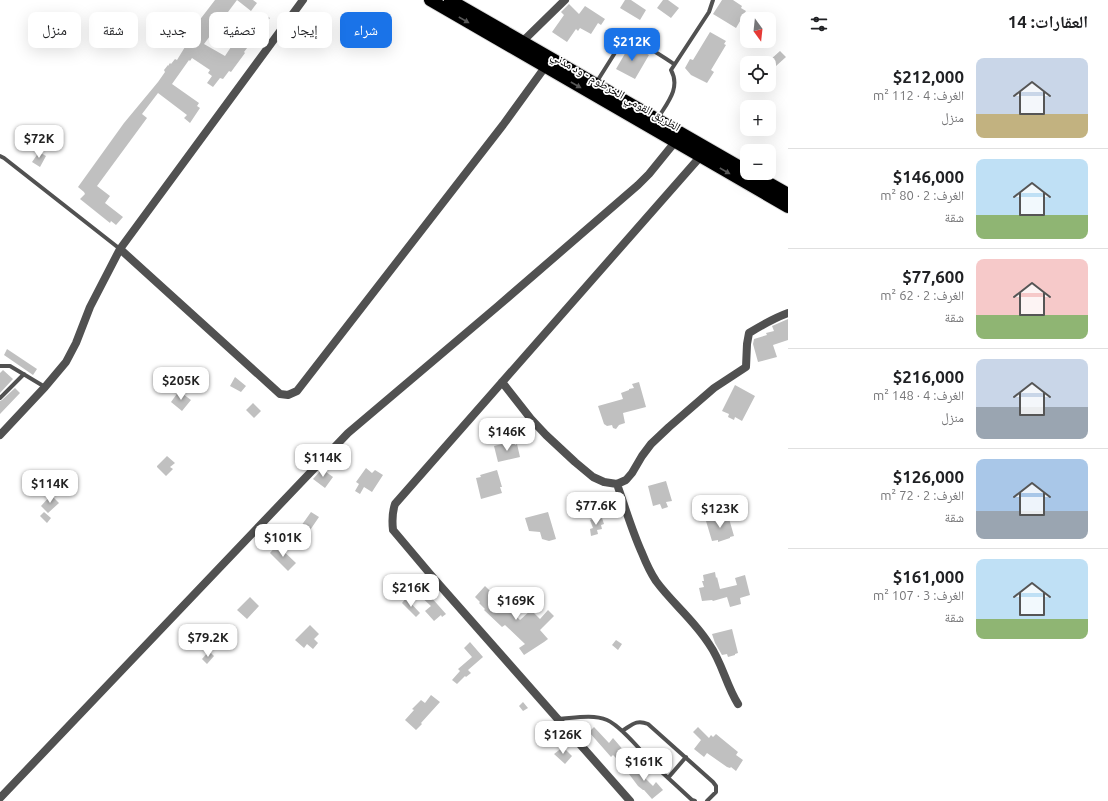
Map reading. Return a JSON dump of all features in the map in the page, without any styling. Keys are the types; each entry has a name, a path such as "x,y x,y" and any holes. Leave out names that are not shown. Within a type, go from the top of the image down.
{"highway":[{"name":"الطريق القومي الخرطوم - ود مدني","path":"430,0 548,63 654,124 740,167"},
{"name":"الطريق القومي الخرطوم - ود مدني","path":"450,0 522,42 548,63 595,84 654,124 675,142 788,207"},
{"path":"763,180 788,194"}],"street":[{"path":"0,435 66,362 76,343 90,307 120,249 303,0"},
{"path":"522,42 565,0"},
{"path":"120,249 280,394 288,395 297,391 503,126 548,63"},
{"path":"0,798 348,433 638,185 675,142"},
{"path":"630,801 436,581 393,530 393,510 395,504 700,157"},
{"path":"502,382 546,435 592,477 604,482 618,484 626,480 651,444 714,388 746,367 749,333 766,322 788,313"},
{"path":"618,484 635,537 655,579 709,642 731,692 738,704"}],"lane":[{"path":"654,124 675,86 674,76 671,70 705,18 713,0"},
{"path":"595,84 623,40 636,43 659,54 674,64"},
{"path":"0,156 120,249"},
{"path":"0,366 10,366 44,387"},
{"path":"0,398 24,374"},
{"path":"558,719 595,717 607,720 622,731 655,766 692,800 695,801"},
{"path":"622,731 637,723 642,722 648,724 716,785 716,792 707,801"},
{"path":"668,778 686,758"}],"building":[{"path":"215,0 237,0 228,12 209,12 209,37 204,44 225,56 230,48 247,48 244,52 245,53 231,72 229,71 223,79 220,78 213,87 207,83 212,76 208,73 210,70 192,58 190,61 189,60 172,84 199,103 197,106 200,108 190,123 184,118 187,115 158,93 142,114 147,118 97,186 110,196 105,203 123,217 116,225 111,221 110,223 80,199 85,194 78,187 124,123 158,82 168,65 175,59 177,60 184,48 201,48 201,18"},
{"path":"237,0 253,0 257,3 251,11"},
{"path":"625,0 631,0 646,10 640,20 620,8"},
{"path":"663,0 668,0 679,8 671,18 657,8"},
{"path":"722,0 733,0 742,6 741,8 746,11 740,12 740,21 736,28 713,14"},
{"path":"569,4 579,14 585,6 605,19 601,25 598,23 591,34 580,28 578,31 576,29 567,42 552,32 564,15 561,12"},
{"path":"710,32 726,41 724,44 726,45 711,70 714,72 707,83 691,75 685,68 690,59 693,60"},
{"path":"630,45 649,55 635,79 616,69"},
{"path":"780,51 786,57 776,66 776,56 774,56"},
{"path":"39,152 46,156 40,167 32,162"},
{"path":"788,319 788,340 773,345 777,357 758,362 753,344 754,339 774,331 772,326"},
{"path":"7,349 37,369 33,375 4,355"},
{"path":"3,370 13,379 0,393 0,373"},
{"path":"235,377 246,386 241,392 230,386"},
{"path":"639,382 646,407 623,413 625,423 619,425 616,429 613,428 612,425 607,426 604,424 598,406 623,399 621,393 634,388 632,384"},
{"path":"735,385 755,396 742,421 735,417 734,420 728,417 729,414 722,411"},
{"path":"15,388 20,393 0,414 0,401"},
{"path":"179,391 191,400 182,411 171,402"},
{"path":"253,403 261,411 254,418 246,410"},
{"path":"514,441 515,445 517,444 520,457 498,462 494,446"},
{"path":"167,456 175,463 170,467 173,469 166,476 157,466"},
{"path":"366,468 372,473 375,470 383,475 372,492 364,487 360,494 355,491 359,484 356,482"},
{"path":"322,469 333,477 325,488 313,479"},
{"path":"497,470 502,487 500,487 502,493 481,499 476,478 481,477 480,475"},
{"path":"666,481 672,501 666,502 668,507 662,509 660,504 653,506 648,486"},
{"path":"51,495 59,503 48,513 41,506"},
{"path":"44,512 51,518 47,523 40,516"},
{"path":"311,512 319,517 304,539 296,533"},
{"path":"548,512 556,539 549,541 542,539 540,532 529,531 525,518"},
{"path":"728,515 734,536 718,542 718,540 712,541 706,521"},
{"path":"599,517 599,519 602,518 604,524 601,525 602,529 597,530 598,534 591,536 590,529 593,528 590,520"},
{"path":"277,545 296,563 288,571 270,553"},
{"path":"715,572 720,589 737,585 735,578 745,575 750,595 740,598 741,604 730,607 727,597 713,601 702,601 699,588 704,587 702,581 704,581 703,575"},
{"path":"485,586 520,620 531,610 540,619 548,610 554,616 540,630 548,639 524,655 519,648 525,644 505,625 502,627 484,610 485,609 475,597"},
{"path":"425,589 446,614 442,617 441,615 434,621 425,611 431,606 419,595"},
{"path":"250,597 259,606 247,619 237,610"},
{"path":"406,598 420,613 416,617 402,603"},
{"path":"310,625 319,634 314,639 318,643 313,649 307,644 304,648 295,640"},
{"path":"732,629 738,653 728,657 727,654 722,655 712,634"},
{"path":"616,640 622,644 618,650 612,645"},
{"path":"470,642 483,657 468,670 471,673 466,677 465,676 457,684 452,680 460,671 458,669 472,657 464,648"},
{"path":"209,651 214,656 207,664 202,659"},
{"path":"431,695 440,702 416,730 405,720 414,710 412,709 421,700 425,703"},
{"path":"523,702 528,708 523,711 519,706"},
{"path":"594,727 609,743 613,738 625,752 617,759 613,755 611,757 589,732"},
{"path":"698,727 709,738 711,735 713,737 716,734 738,752 736,755 743,760 736,771 731,767 727,767 707,753 704,757 694,749 701,740 693,732"},
{"path":"563,747 572,756 565,764 554,754"},
{"path":"635,764 653,786 656,782 663,790 652,799 638,786 626,770 630,765 631,767"}]}
